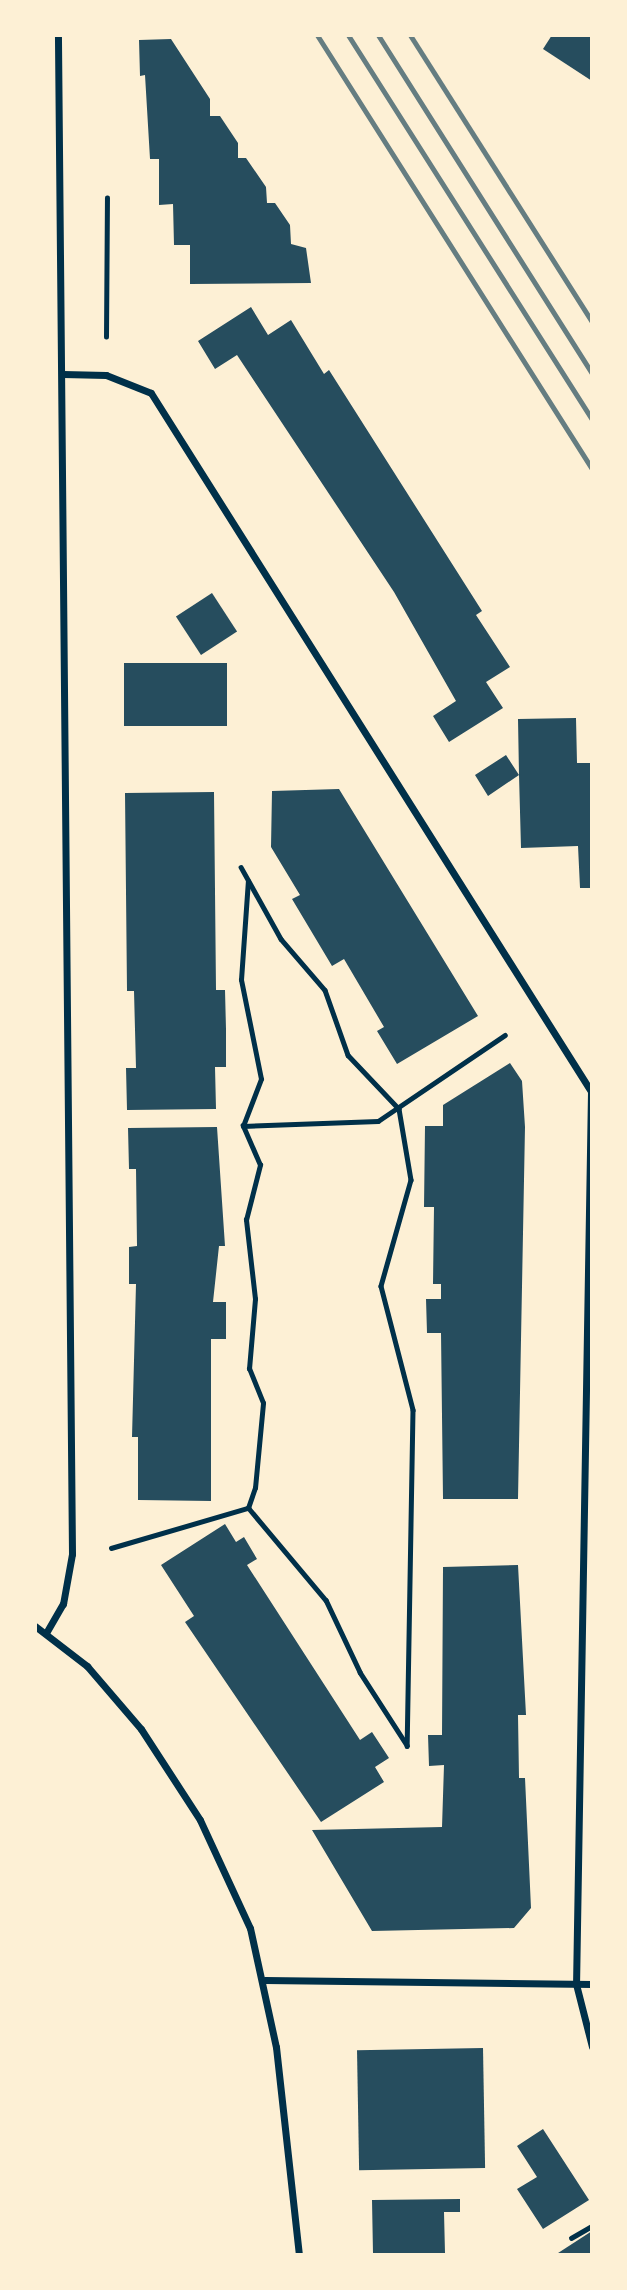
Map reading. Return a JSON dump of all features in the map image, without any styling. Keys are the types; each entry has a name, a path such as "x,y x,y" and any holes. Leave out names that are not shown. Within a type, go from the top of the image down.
{"street":[{"path":"46,1633 62,1604 72,1554 58,35"},
{"path":"63,374 106,375 151,393 592,1092 576,1984 592,2047"},
{"path":"583,1481 592,1481"},
{"path":"35,1626 113,1694 171,1773 224,1868 265,1980 299,2255"},
{"path":"265,1980 592,1984"}],"path":[{"path":"106,337 107,198"},
{"path":"241,867 281,939 325,990 348,1055 399,1109 411,1180 381,1286 414,1410 407,1746 360,1673 326,1601 248,1508"},
{"path":"248,880 241,980 261,1079 243,1126 260,1165 246,1220 255,1299 249,1369 263,1403 259,1475 248,1508"},
{"path":"243,1126 368,1124 399,1109 505,1035"},
{"path":"111,1548 151,1542 248,1508"},
{"path":"572,2238 592,2226"}],"building":[{"path":"552,35 592,35 592,81 543,49"},
{"path":"171,39 210,99 210,116 220,116 238,143 238,158 246,158 266,187 267,203 275,203 290,225 291,244 306,248 311,283 190,284 190,245 174,245 173,204 159,205 159,159 150,159 145,75 140,76 139,40"},
{"path":"251,307 268,335 291,320 324,374 329,370 482,611 476,615 510,667 486,682 503,708 449,742 433,716 456,701 394,592 237,355 215,369 198,341"},
{"path":"212,593 237,632 201,655 176,616"},
{"path":"124,663 227,663 227,726 124,726"},
{"path":"576,718 577,763 592,763 592,888 580,888 578,846 521,848 518,719"},
{"path":"506,755 519,775 488,796 475,775"},
{"path":"339,789 478,1016 397,1064 377,1031 384,1027 344,959 332,966 292,899 300,895 271,847 272,791"},
{"path":"214,792 216,990 225,990 226,1029 226,1067 215,1067 216,1109 127,1110 126,1068 136,1068 134,991 127,991 125,793"},
{"path":"510,1063 522,1081 525,1127 518,1499 443,1499 441,1333 427,1333 426,1299 441,1299 441,1284 433,1284 434,1207 424,1207 425,1126 443,1126 443,1105"},
{"path":"217,1127 225,1246 219,1246 213,1302 226,1302 226,1339 211,1339 211,1501 138,1500 138,1437 132,1437 136,1284 129,1284 129,1247 137,1246 136,1169 129,1169 128,1128"},
{"path":"225,1524 236,1542 244,1537 257,1559 247,1565 360,1740 372,1732 389,1758 375,1767 384,1782 321,1822 185,1622 194,1616 161,1565"},
{"path":"518,1565 526,1715 518,1715 519,1778 525,1778 531,1908 514,1928 372,1931 312,1830 442,1827 444,1765 429,1766 428,1735 442,1735 443,1567"},
{"path":"483,2048 485,2168 359,2170 357,2050"},
{"path":"543,2129 589,2200 543,2229 517,2189 537,2177 517,2146"},
{"path":"460,2199 460,2212 444,2212 445,2253 373,2254 372,2200"},
{"path":"592,2231 592,2255 555,2255"}],"railway":[{"path":"317,35 592,469"},
{"path":"348,35 592,419"},
{"path":"378,35 592,374"},
{"path":"410,35 592,322"}]}
